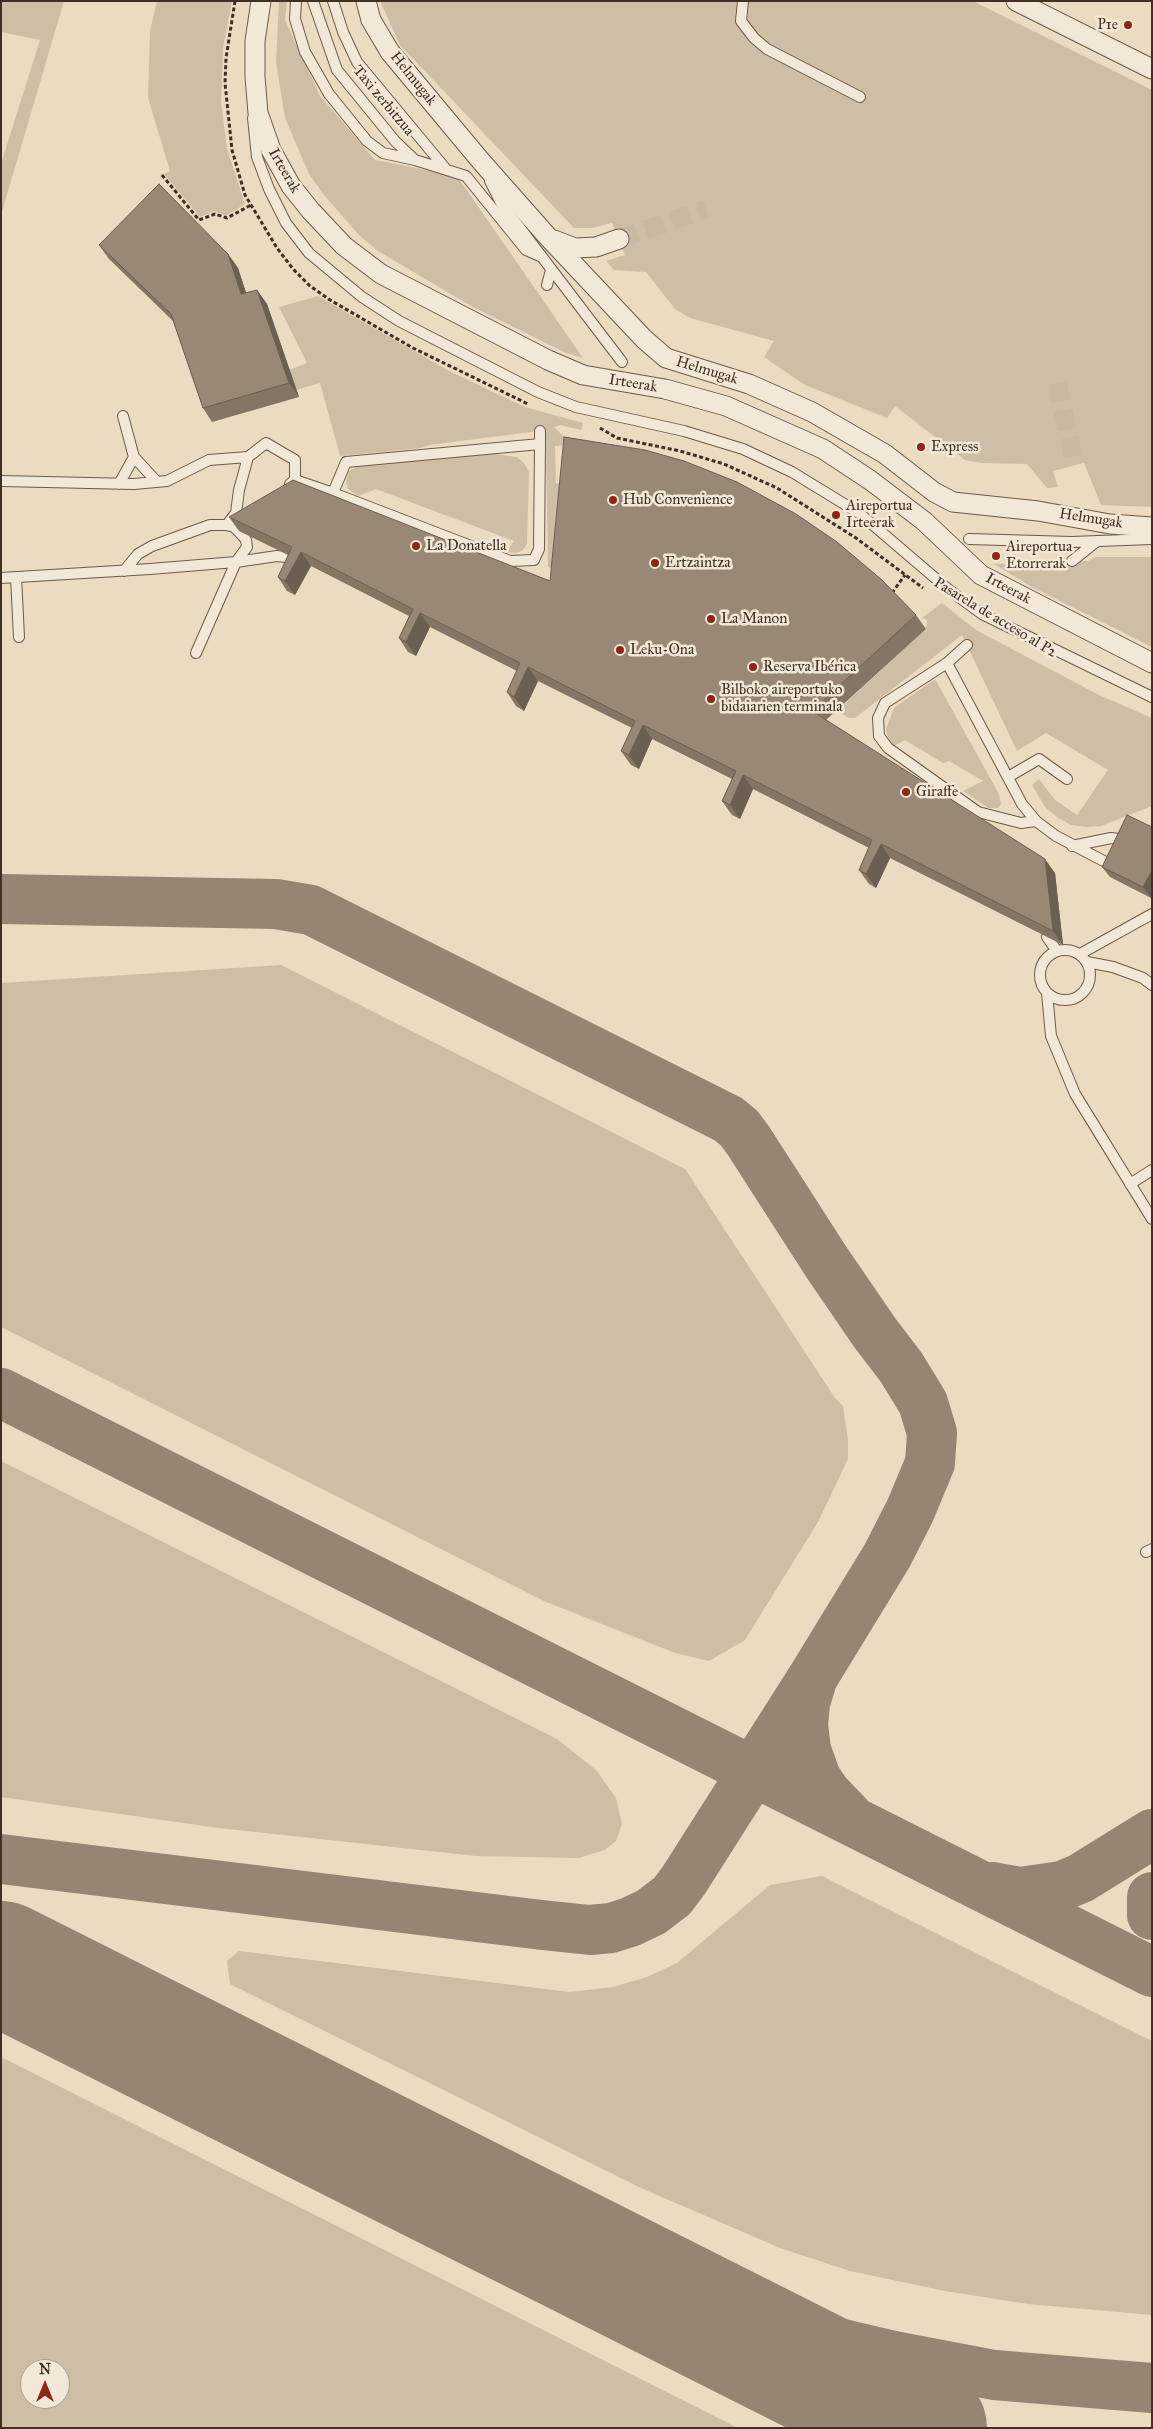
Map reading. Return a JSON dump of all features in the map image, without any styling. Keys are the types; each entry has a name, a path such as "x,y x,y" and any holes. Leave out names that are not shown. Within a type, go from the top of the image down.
{"street":[{"name":"Irteerak","path":"261,1 255,41 255,77 258,113 271,150 291,186 310,211 344,246 381,274 548,360 583,375 665,389 726,406 823,450 870,480 924,521 981,575 1152,663"},
{"name":"Helmugak","path":"366,1 371,20 390,52 480,160 548,237 644,338 666,358 749,384 812,412 885,454 945,498 963,504 1038,511 1110,524 1152,527"},
{"path":"1016,1 1152,69"},
{"path":"548,237 576,248 596,247 619,240"}],"lane":[{"name":"Taxi zerbitzua","path":"296,1 295,19 305,52 329,94 367,141 383,153 445,168 466,176 526,250 542,258"},
{"name":"Taxi zerbitzua","path":"313,1 337,70 395,141 415,160"},
{"name":"Taxi zerbitzua","path":"333,1 343,32 357,62 445,168"},
{"path":"743,1 741,21 754,38 767,49 860,97"},
{"path":"255,77 252,114 257,158 269,190 286,223 309,253 362,297 399,321 538,392 576,407 684,431 743,450 792,472 859,513 948,589 982,614 1152,698"},
{"path":"480,160 501,203 622,362"},
{"path":"546,285 551,270"},
{"path":"123,416 134,457 157,482"},
{"path":"294,480 334,493 510,561 534,560 539,550 540,431"},
{"path":"1,481 119,484 167,482 209,460 248,457 266,443 295,460 294,480 280,491"},
{"path":"334,493 346,462 540,444"},
{"path":"119,484 134,457"},
{"path":"226,525 236,514 239,490 248,457"},
{"path":"236,514 250,514"},
{"path":"124,571 138,554 152,546 210,525 234,527 246,540 247,547 236,562 196,653"},
{"path":"969,539 1097,541 1152,539"},
{"path":"1072,561 1097,541"},
{"path":"1,578 124,571 236,562 277,556 294,558"},
{"path":"16,577 19,637"},
{"path":"967,644 948,664 885,703 878,718 879,736 888,748 978,812 1021,823 1036,821"},
{"path":"948,664 1022,804 1036,821 1072,846 1115,867"},
{"path":"1008,777 1039,759 1066,779"},
{"path":"1072,846 1111,838 1128,840"},
{"path":"1084,958 1152,914"},
{"path":"1047,937 1057,951"},
{"path":"1152,985 1143,978 1084,958 1073,951 1057,951 1046,958 1040,970 1041,983 1047,993 1051,1036 1074,1094 1152,1219"},
{"path":"1047,993 1058,999 1070,1000 1081,995 1089,985 1091,974 1084,958"},
{"path":"1130,1184 1152,1170"}],"path":[{"path":"162,175 200,220 215,214 227,218 251,205"},
{"name":"Pasarela de acceso al P2","path":"617,438 624,441 680,451 724,464 777,488 856,538 927,590"},
{"path":"891,594 905,575"}],"shaded area":[{"path":"1,1 64,1 1,215 1,164 40,40 1,32"},
{"path":"157,1 232,1 223,48 221,101 227,149 245,204 226,216 214,211 200,217 164,174 170,171 148,98 150,31"},
{"path":"279,1 287,1 285,20 320,96 375,160 457,176 583,358 566,353 471,306 378,251 359,235 324,195 309,174 285,118 276,62"},
{"path":"380,1 973,1 1152,90 1152,507 1101,505 1084,463 1053,471 1058,487 1047,488 1027,464 982,463 965,460 895,406 887,418 805,385 764,357 774,341 690,318 675,309 646,272 614,270 606,261 625,255 612,223 592,228 574,228 400,45"},
{"path":"318,296 449,371 525,407 583,423 581,430 560,425 554,427 572,445 555,446 556,483 571,485 562,572 548,567 546,430 430,445 421,448 340,456 320,383 296,390 289,370 307,363 279,307"},
{"path":"486,453 517,457 524,463 529,472 527,544 522,551 515,553 506,552 514,541 376,489 358,496 348,489 346,481 349,471 360,465"},
{"path":"1095,557 1152,557 1152,647 1030,586 994,564 1088,561"},
{"path":"942,603 976,630 1099,695 1152,718 1152,806 1101,826 1086,827 1071,825 1045,807 1032,785 1039,779 1055,800 1077,815 1108,770 1046,733 1017,751 962,635 855,718 849,718 837,711 926,629 927,620 922,618"},
{"path":"935,679 999,794 1001,804 998,808 988,808 963,791 983,781 949,761 943,763 905,740 894,746 888,738 886,729 894,708"},
{"path":"281,965 685,1169 835,1398 843,1406 848,1440 848,1459 818,1522 745,1640 709,1661 675,1653 544,1601 1,1327 1,983"},
{"path":"1,1461 557,1739 596,1770 616,1798 622,1824 616,1841 605,1850 578,1858 476,1856 219,1828 1,1797"},
{"path":"822,1876 1152,2041 1152,2315 1028,2304 945,2291 850,2271 780,2248 641,2188 230,1984 227,1961 239,1951 570,1992 613,1987 647,1977 677,1963 770,1885"},
{"path":"1,2057 738,2428 1,2428"}],"building":[{"path":"159,184 228,254 241,294 257,290 289,383 203,408 171,314 99,245"},
{"name":"Bilboko aireportuko bidaiarien terminala","path":"564,437 645,450 684,461 737,482 796,514 837,542 882,580 916,615 812,711 1045,859 1053,931 881,844 866,874 859,870 872,840 743,775 730,805 722,801 736,771 643,725 629,755 621,751 635,721 528,667 514,697 507,692 520,663 420,613 406,642 399,638 413,609 301,552 285,581 278,577 292,547 229,517 293,480 550,581"},
{"path":"1127,815 1152,827 1152,870 1143,887 1102,867"}],"taxiway":[{"path":"1,899 276,904 311,910 728,1119 739,1128 748,1140 827,1263 901,1367 923,1403 932,1433 930,1463 910,1511 887,1556 813,1677 684,1880 672,1896 651,1912 630,1922 611,1928 590,1930 1,1859"},
{"path":"1,1393 1152,1972"},
{"path":"811,1683 805,1703 803,1725 806,1750 816,1778 826,1793 848,1816"},
{"path":"993,1887 1020,1892 1062,1886 1081,1878 1152,1834"},
{"path":"1152,1897 1152,1915"},
{"path":"610,2269 813,2337 894,2356 994,2375 1152,2388"}],"runway":[{"path":"1,1963 925,2428"}],"tunnel":[{"path":"619,239 706,209"},
{"path":"1057,383 1075,465"}],"place":[{"name":"P1e","path":"1128,25"},
{"name":"Express","path":"921,447"},
{"name":"Hub Convenience","path":"613,500"},
{"name":"Aireportua Irteerak","path":"836,515"},
{"name":"La Donatella","path":"416,546"},
{"name":"Aireportua Etorrerak","path":"996,556"},
{"name":"Ertzaintza","path":"655,563"},
{"name":"La Manon","path":"711,619"},
{"name":"Leku-Ona","path":"620,650"},
{"name":"Reserva Ibérica","path":"753,667"},
{"name":"Bilboko aireportuko bidaiarien terminala","path":"711,699"},
{"name":"Giraffe","path":"906,792"}]}
